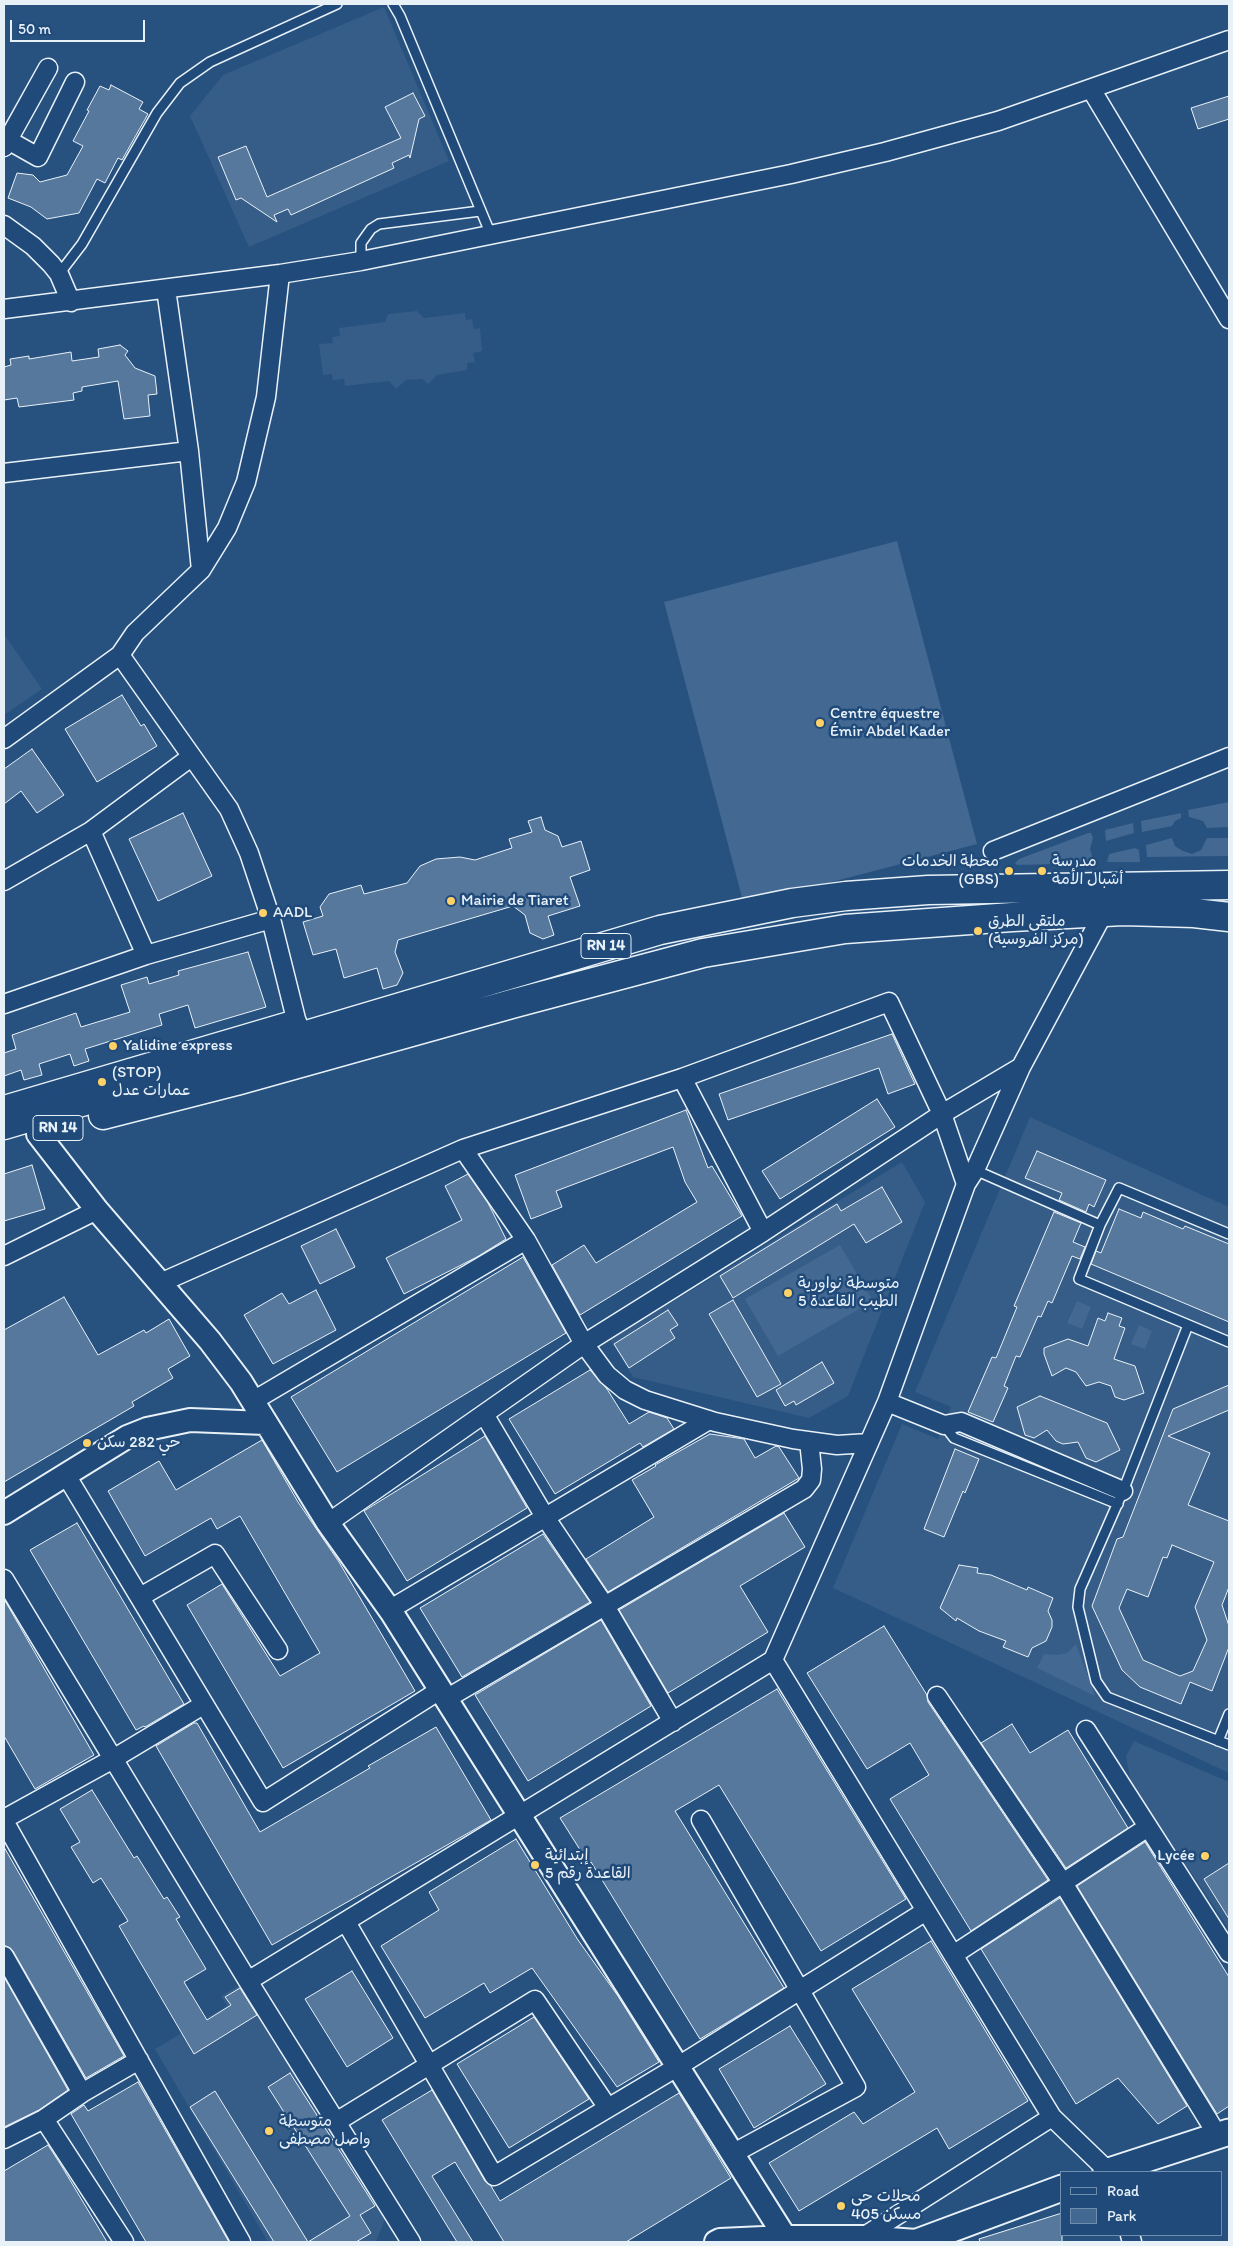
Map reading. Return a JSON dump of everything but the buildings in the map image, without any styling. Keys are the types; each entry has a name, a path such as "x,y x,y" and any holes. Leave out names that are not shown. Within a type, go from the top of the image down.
{"highway":[{"name":"RN 14","path":"4,1125 299,1028 660,930 792,903 846,896 928,890 1229,885"},
{"name":"RN 14","path":"4,1144 703,953 844,929 1012,917 1103,914 1123,911 1194,913 1229,917"}],"main road":[{"path":"1111,2171 1224,2134"},
{"path":"916,2242 1060,2189"}],"street":[{"path":"4,309 280,274 361,261 782,176 885,152 998,120 1229,40"},
{"path":"48,68 6,144 38,157 75,82"},
{"path":"1091,89 1229,319"},
{"path":"4,225 32,246 59,274 71,302"},
{"path":"4,738 120,655 135,633 201,570 227,528 246,482 266,397 280,274"},
{"path":"166,289 189,451 201,570"},
{"path":"4,473 189,451"},
{"path":"4,1105 299,1028 271,919 249,853 229,809 120,655"},
{"path":"4,881 91,831 191,757"},
{"path":"994,850 1229,757"},
{"path":"91,831 146,955"},
{"path":"248,1981 773,1660 887,1402 970,1177 1020,1067 1103,914"},
{"path":"4,1004 146,955 271,919"},
{"path":"160,1282 463,1149 682,1078 889,1002 970,1177"},
{"path":"328,1523 584,1344 763,1232 942,1114 1020,1067"},
{"path":"682,1078 763,1232"},
{"path":"38,1134 97,1210 210,1341 253,1401 328,1523 389,1610 443,1695 784,2237"},
{"path":"463,1149 526,1240 584,1344 607,1375 625,1390 645,1400 709,1420 809,1441 837,1445 869,1443"},
{"path":"4,1256 97,1210"},
{"path":"253,1401 526,1240"},
{"path":"887,1402 944,1425 961,1422 1120,1497"},
{"path":"484,1414 545,1517 605,1606 673,1722"},
{"path":"4,1513 127,1437 165,1424 211,1419 265,1423"},
{"path":"389,1610 709,1420"},
{"path":"66,1475 263,1802 443,1695 605,1606 804,1489 811,1480 812,1469 809,1441"},
{"path":"140,1597 216,1554 278,1650"},
{"path":"4,1579 248,1981 409,2241"},
{"path":"773,1660 1052,2117 1107,2171"},
{"path":"937,1696 1063,1883 1224,2134"},
{"path":"204,1705 4,1820 241,2242"},
{"path":"1086,1730 1229,1953"},
{"path":"701,1820 856,2087 732,2154"},
{"path":"953,1955 1148,1826"},
{"path":"346,1922 494,2176 677,2067 926,1911"},
{"path":"4,1956 82,2093"},
{"path":"336,2122 536,2000 608,2108"},
{"path":"4,2139 44,2119 82,2093 139,2060"},
{"path":"862,2238 1052,2117"},
{"path":"44,2119 124,2242"},
{"path":"716,2242 720,2240 784,2237 862,2238 916,2242"}],"lane":[{"path":"59,274 82,244 157,112 180,83 210,62 337,4"},
{"path":"393,4 400,16 491,235"},
{"path":"361,261 361,243 371,229 379,224 480,211"},
{"path":"970,1177 1100,1225"},
{"path":"1229,1234 1119,1188 1100,1225 1079,1280 1229,1342"},
{"path":"1188,1325 1120,1497 1080,1589 1078,1606 1096,1681 1107,1697 1229,1745"},
{"path":"1218,1741 1229,1714"}],"shaded area":[{"path":"384,7 449,161 249,247 190,116 223,75"},
{"path":"417,311 424,318 465,313 466,320 472,319 474,329 480,328 482,351 473,353 475,362 467,363 467,370 437,375 428,384 422,379 406,380 396,389 389,381 345,386 344,379 333,380 332,374 323,375 319,344 333,343 332,337 340,336 339,328 385,322 388,314"},
{"path":"4,634 42,689 4,715"},
{"path":"1030,1117 1229,1207 1229,1773 833,1588 902,1424 938,1439 944,1425 951,1407 915,1392"},
{"name":"متوسطة نواورية الطيب القاعدة 5","path":"902,1162 925,1202 848,1396 809,1418 633,1377 610,1340"},
{"name":"Lycée","path":"1134,1741 1229,1782 1229,1929 1131,1783 1126,1756"},
{"name":"متوسطة واصل مصطفى","path":"243,1983 387,2214 376,2242 268,2242 155,2049 227,2006 221,1996"}],"green space":[{"name":"Centre équestre Émir Abdel Kader","path":"897,541 977,844 744,905 664,602"},
{"path":"1229,802 1229,827 1207,828 1203,821 1189,817 1188,810"},
{"path":"1181,813 1181,818 1175,821 1172,826 1142,832 1141,821"},
{"path":"1133,823 1134,833 1106,841 1105,830"},
{"path":"1091,833 1093,838 1090,849 1092,856 1097,858 1097,863 1017,865 1015,863 1019,859"},
{"path":"1172,838 1175,846 1192,854 1201,850 1207,838 1229,838 1229,856 1147,857 1146,845"},
{"path":"1135,848 1139,850 1140,862 1107,862 1109,854"},
{"path":"840,1245 873,1301 778,1356 745,1299"},
{"path":"1077,1301 1091,1307 1082,1329 1067,1323"},
{"path":"1139,1325 1152,1331 1145,1349 1131,1344"},
{"path":"1076,1644 1095,1696 1037,1668 1044,1654 1056,1655 1067,1653"}],"place":[{"name":"Centre équestre Émir Abdel Kader","path":"820,723"},
{"name":"محطة الخدمات (GBS)","path":"1009,871"},
{"name":"مدرسة أشبال الأمة","path":"1042,871"},
{"name":"Mairie de Tiaret","path":"451,901"},
{"name":"AADL","path":"263,913"},
{"name":"ملتقى الطرق (مركز الفروسية)","path":"978,931"},
{"name":"Yalidine express","path":"113,1046"},
{"name":"(STOP) عمارات عدل","path":"102,1082"},
{"name":"متوسطة نواورية الطيب القاعدة 5","path":"788,1293"},
{"name":"حي 282 سكن","path":"87,1443"},
{"name":"Lycée","path":"1205,1856"},
{"name":"إبتدائية القاعدة رقم 5","path":"535,1865"},
{"name":"متوسطة واصل مصطفى","path":"269,2131"},
{"name":"محلات حي 405 مسكن","path":"841,2206"}]}
